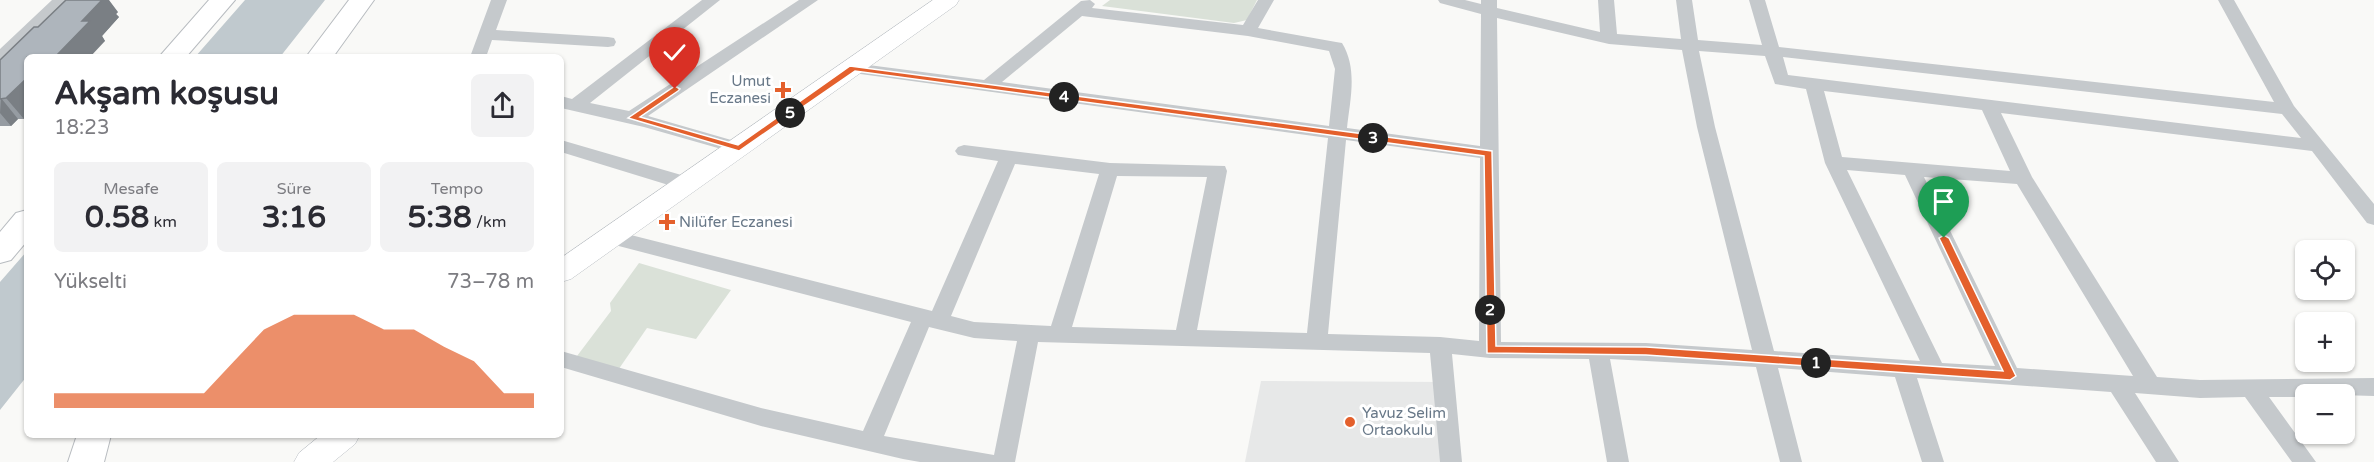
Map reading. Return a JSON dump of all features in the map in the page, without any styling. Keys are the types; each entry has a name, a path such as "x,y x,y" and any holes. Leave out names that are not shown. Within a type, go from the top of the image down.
{"main road":[{"path":"175,54 223,0"},
{"path":"321,54 362,0"},
{"path":"564,270 948,0"},
{"path":"0,252 24,224"},
{"path":"86,462 93,438"},
{"path":"310,462 340,438"}],"street":[{"path":"0,59 61,0"},
{"path":"479,54 499,0"},
{"path":"568,103 712,0"},
{"path":"632,118 810,0"},
{"path":"1248,31 1266,0"},
{"path":"1446,0 1488,5 1558,29 1609,39 1773,51 2287,109"},
{"path":"1606,0 1609,39"},
{"path":"1684,0 1690,46 1706,127 1791,462"},
{"path":"1757,0 1781,80 2318,146"},
{"path":"2226,0 2287,109 2374,218"},
{"path":"987,86 1085,5 1336,47 1344,69 1317,342"},
{"path":"1488,5 1490,350"},
{"path":"486,35 608,42"},
{"path":"853,68 1488,153"},
{"path":"1814,84 1834,163 1935,371"},
{"path":"568,103 739,148"},
{"path":"1989,106 2023,178 2151,386"},
{"path":"564,147 688,184"},
{"path":"964,151 1110,169 1218,171 1185,339"},
{"path":"870,442 1009,157"},
{"path":"1834,163 2023,178"},
{"path":"1059,335 1110,169"},
{"path":"1911,169 2010,376"},
{"path":"611,237 974,330 1059,335 1440,345 1490,350 1598,350 1765,359 2200,389 2374,387"},
{"path":"1004,462 1029,334"},
{"path":"1440,345 1452,462"},
{"path":"1598,350 1618,462"},
{"path":"564,360 761,417 903,450 985,462"},
{"path":"1903,369 1933,462"},
{"path":"2117,383 2168,462"},
{"path":"2250,388 2305,462"}],"shaded area":[{"path":"245,0 325,0 282,54 198,54"},
{"path":"1110,0 1257,0 1247,20 1234,23 1102,6"},
{"path":"24,254 24,380 0,410 0,282"},
{"path":"639,263 731,290 696,339 647,328 614,376 568,368 611,311 610,303"},
{"name":"Yavuz Selim Ortaokulu","path":"1261,381 1444,382 1451,462 1245,462"}],"building":[{"path":"66,0 102,0 82,21 90,21 58,54 24,54 24,81 6,98 0,99 0,60 34,27 38,27"}],"place":[{"name":"Umut Eczanesi","path":"783,90"},
{"name":"Nilüfer Eczanesi","path":"667,222"},
{"name":"Yavuz Selim Ortaokulu","path":"1350,422"}],"route":[{"path":"675,89 632,118 739,148 853,68 1488,153 1490,350 1646,351 2010,376 1944,238"}]}
